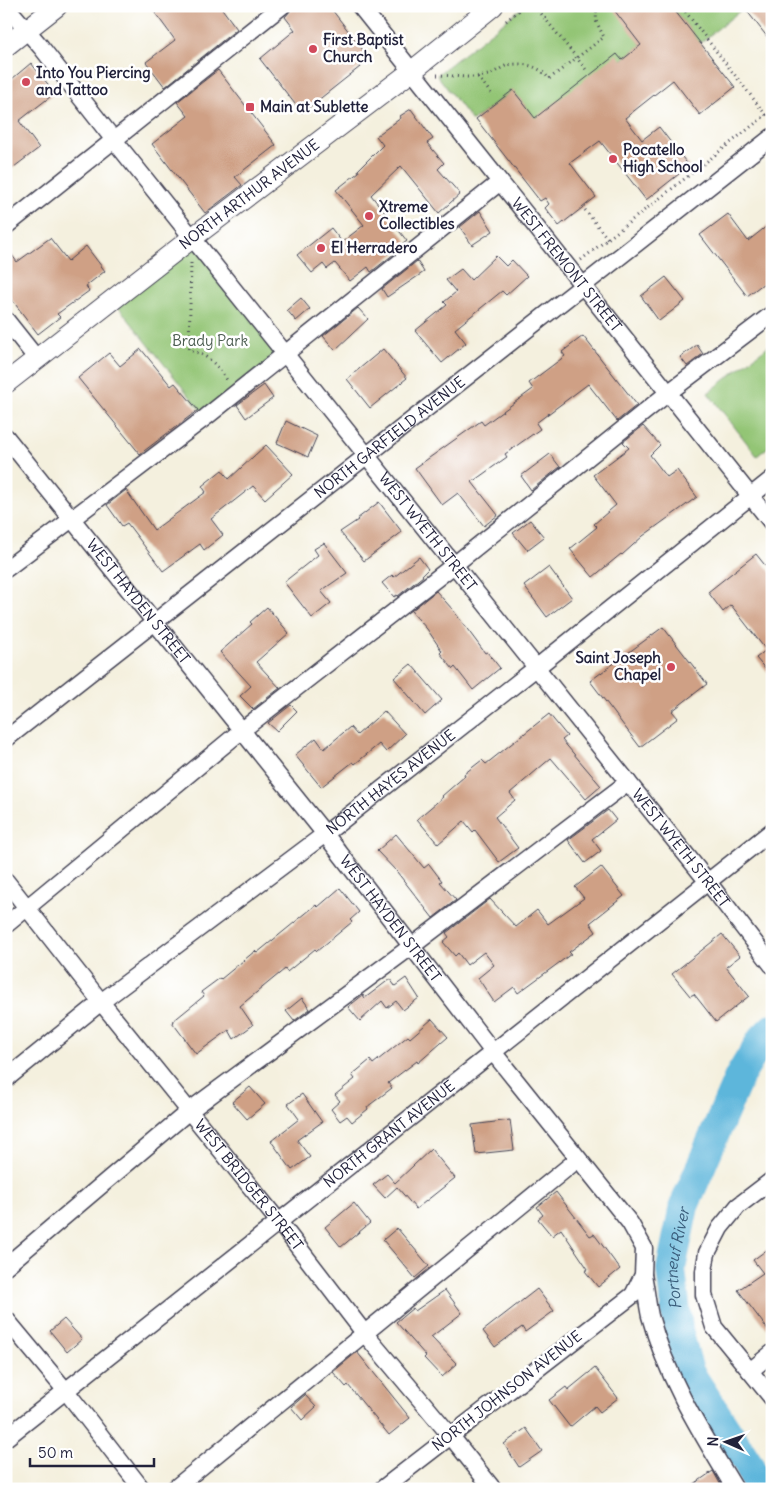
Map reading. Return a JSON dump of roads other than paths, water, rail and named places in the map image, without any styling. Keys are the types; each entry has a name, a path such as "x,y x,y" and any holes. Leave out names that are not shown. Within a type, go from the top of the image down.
{"main road":[{"path":"6,46 57,6"},
{"name":"NORTH ARTHUR AVENUE","path":"6,383 192,238 412,72 493,6"}],"street":[{"name":"WEST WYETH STREET","path":"6,6 41,47 708,882 772,965"},
{"path":"6,226 282,6"},
{"name":"WEST FREMONT STREET","path":"360,6 772,523"},
{"name":"NORTH GARFIELD AVENUE","path":"6,739 772,137"},
{"path":"6,569 230,398 500,182"},
{"path":"6,925 241,730 454,565 668,393 772,314"},
{"path":"6,320 37,359"},
{"name":"WEST HAYDEN STREET","path":"6,437 325,834 493,1052 630,1223 644,1248 643,1275 633,1294"},
{"name":"NORTH HAYES AVENUE","path":"6,1079 101,1002 325,834 772,479"},
{"path":"6,1266 189,1111 412,946 628,782"},
{"name":"NORTH GRANT AVENUE","path":"6,1438 772,831"},
{"name":"WEST BRIDGER STREET","path":"6,880 101,1002 279,1222 365,1334 493,1489"},
{"path":"174,1489 578,1159"},
{"path":"772,1180 738,1206 720,1228 707,1253 704,1271 704,1295 714,1327 772,1398"},
{"path":"643,1275 650,1316 667,1364 690,1414 735,1489"},
{"name":"NORTH JOHNSON AVENUE","path":"382,1489 633,1294"},
{"path":"6,1319 66,1391 142,1489"},
{"path":"750,1370 772,1353"}],"waterway":[{"name":"Portneuf River","path":"758,1489 749,1465 689,1372 678,1330 671,1269 684,1206 739,1077 762,1039 772,1029"}],"place":[{"name":"First Baptist Church","path":"313,49"},
{"name":"Into You Piercing and Tattoo","path":"26,82"},
{"name":"Main at Sublette","path":"250,107"},
{"name":"Pocatello High School","path":"613,159"},
{"name":"Xtreme Collectibles","path":"369,216"},
{"name":"El Herradero","path":"321,248"},
{"name":"Saint Joseph Chapel","path":"671,667"}],"park label":[{"name":"Brady Park","path":"210,341"}]}
